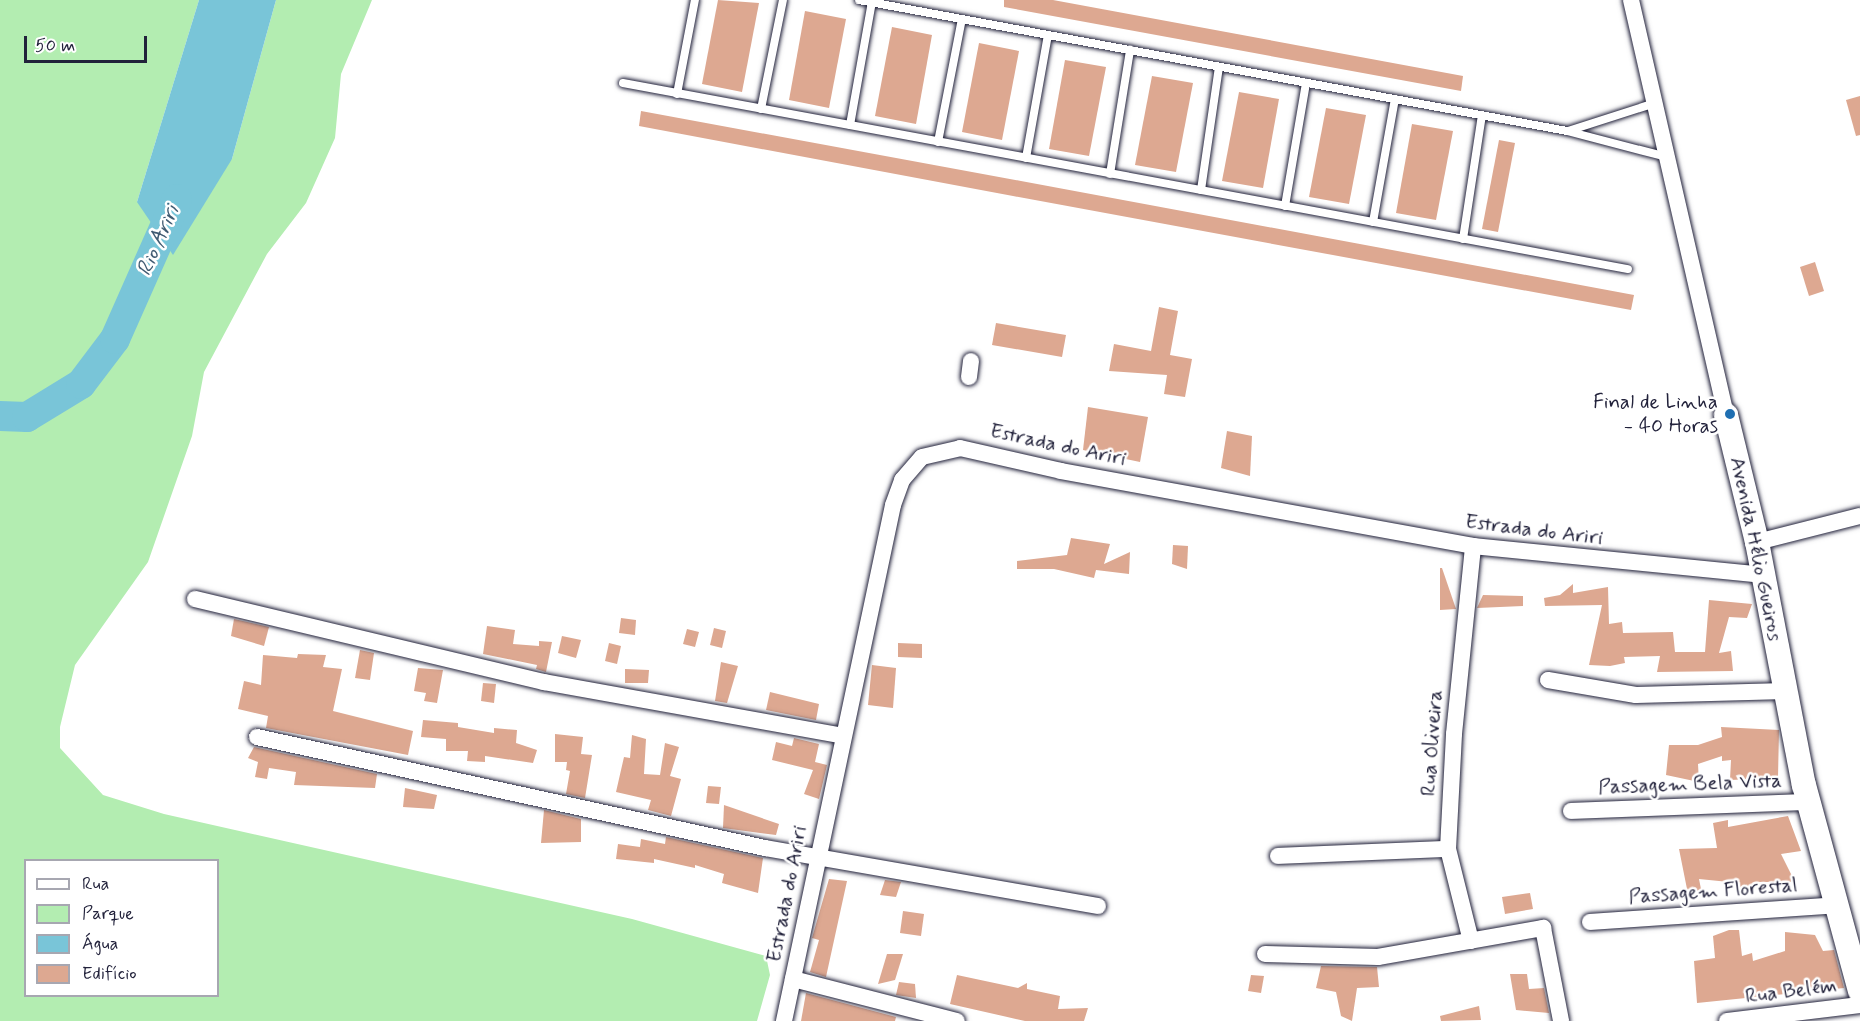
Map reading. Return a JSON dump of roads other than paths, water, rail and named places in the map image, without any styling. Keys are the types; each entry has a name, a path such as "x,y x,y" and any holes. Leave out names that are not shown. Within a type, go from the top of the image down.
{"main road":[{"name":"Avenida Hélio Gueiros","path":"1726,415 1757,542 1810,802 1860,991"}],"street":[{"name":"Avenida Hélio Gueiros","path":"1630,0 1726,415"},
{"name":"Estrada do Ariri","path":"784,1021 815,856 893,505 912,466 938,451 971,449 1061,471 1473,546 1764,575"},
{"path":"1757,542 1860,516"},
{"name":"Rua Oliveira","path":"1471,941 1448,849 1454,734 1473,546"},
{"path":"195,599 533,679 843,736"},
{"path":"1548,680 1636,695 1786,691"},
{"path":"257,737 815,856 1098,906"},
{"name":"Passagem Bela Vista","path":"1572,811 1810,802"},
{"path":"1278,856 1448,849"},
{"name":"Passagem Florestal","path":"1590,922 1839,905"},
{"path":"1266,954 1378,957 1543,928 1561,1021"},
{"path":"793,979 957,1021"},
{"name":"Rua Belém","path":"1727,1021 1860,1005"}],"lane":[{"path":"677,94 695,0"},
{"path":"761,109 783,0"},
{"path":"859,0 1567,131 1667,157"},
{"path":"850,125 872,2"},
{"path":"938,142 962,19"},
{"path":"1026,158 1048,35"},
{"path":"1110,174 1130,50"},
{"path":"1201,190 1219,67"},
{"path":"623,83 1628,269"},
{"path":"1285,206 1306,83"},
{"path":"1373,222 1395,99"},
{"path":"1567,131 1654,103"},
{"path":"1463,239 1482,115"}],"water":[{"path":"199,0 276,0 232,159 173,255 137,202"}],"waterway":[{"name":"Rio Ariri","path":"0,416 27,417 81,384 115,339 177,199"}],"place":[{"name":"Final de Linha - 40 Horas","path":"1730,414"}]}
